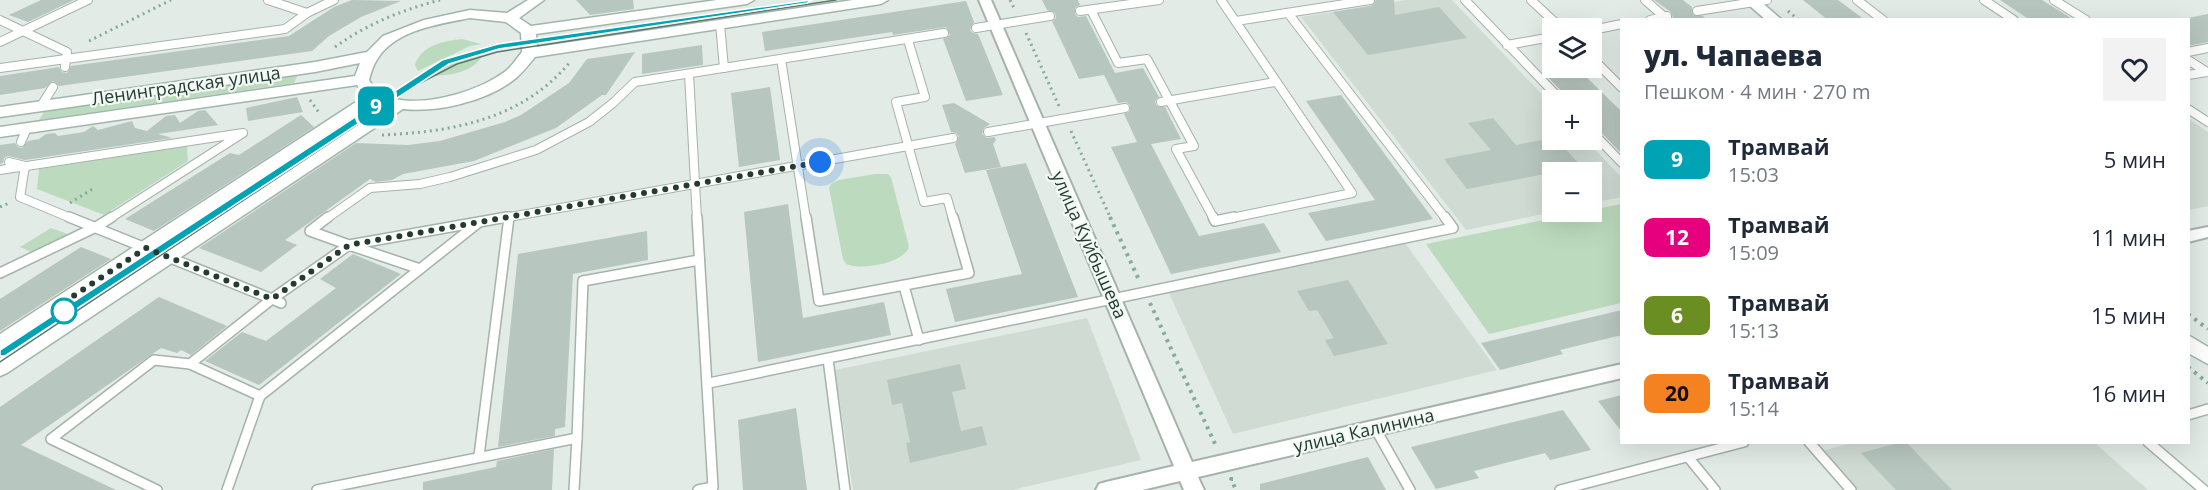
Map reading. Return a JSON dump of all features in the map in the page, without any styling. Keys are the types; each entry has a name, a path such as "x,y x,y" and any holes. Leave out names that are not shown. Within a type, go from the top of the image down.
{"main road":[{"path":"510,18 537,0"},
{"path":"740,0 528,31 510,18 470,14 422,24 391,38 371,56 361,80 375,96 399,104 436,103 477,93 510,76 530,53 881,0"},
{"path":"1757,1 1773,18"},
{"path":"528,31 530,53"},
{"name":"Ленинградская улица","path":"0,112 315,67 371,56"},
{"name":"Ленинградская улица","path":"0,132 24,135 361,80"},
{"path":"0,344 375,96"},
{"path":"0,368 399,104"},
{"path":"2190,344 2208,357"}],"street":[{"name":"улица Куйбышева","path":"985,0 1035,124 1194,490"},
{"path":"2190,236 2208,232"},
{"name":"улица Калинина","path":"1106,490 1620,371"}],"lane":[{"path":"0,42 88,0"},
{"path":"268,0 307,13"},
{"path":"285,5 294,0"},
{"path":"0,68 285,29 307,13 334,0"},
{"path":"1080,11 1159,0"},
{"path":"1091,10 1118,63 1147,59 1166,101 1194,146 1176,149 1215,221 1352,194 1221,0"},
{"path":"1236,21 1368,0"},
{"path":"1465,0 1551,90"},
{"path":"1531,0 1550,18"},
{"path":"1645,0 1667,18"},
{"path":"1857,0 1880,18"},
{"path":"1984,0 2011,18"},
{"path":"2054,0 2083,18"},
{"path":"1697,11 1757,1"},
{"path":"709,383 1453,228 1288,13"},
{"path":"976,28 1050,16"},
{"path":"0,20 26,30 66,59"},
{"path":"720,24 724,68"},
{"path":"1602,28 1620,24"},
{"path":"420,269 310,231 370,188 405,187 484,170 566,137 616,103 635,82 944,33"},
{"path":"1507,45 1542,39"},
{"path":"781,59 819,301 969,273 947,198 924,202 896,102 925,97 908,40"},
{"path":"2190,52 2208,48"},
{"path":"2190,61 2208,72"},
{"path":"1602,68 1620,85"},
{"path":"2190,75 2208,72"},
{"path":"689,74 699,260 709,383 713,487 698,490"},
{"path":"1166,101 1275,82"},
{"path":"41,106 53,87"},
{"path":"988,132 1125,108"},
{"path":"2190,110 2208,122"},
{"path":"0,170 243,133 96,227 0,273"},
{"path":"189,364 349,245 953,138"},
{"path":"1602,142 1620,161"},
{"path":"9,162 25,166"},
{"path":"25,166 20,197 276,301"},
{"path":"479,456 509,217"},
{"path":"228,490 260,396 479,222"},
{"path":"574,490 583,281 699,260"},
{"path":"904,286 919,340"},
{"path":"828,359 845,490"},
{"path":"157,490 51,439 154,360 189,364 260,396"},
{"path":"2190,414 2208,409"},
{"path":"1375,428 1410,490"},
{"path":"317,490 577,438"},
{"path":"1560,490 1737,444"},
{"path":"1811,444 1851,490"},
{"path":"2150,444 2204,490"},
{"path":"1688,457 1714,490"}],"path":[{"path":"66,59 171,0"},
{"path":"315,67 326,55 359,30 413,7 440,0"},
{"path":"1011,0 1218,451"},
{"path":"356,132 404,135 438,131 481,121 542,90 558,77 573,57"},
{"path":"307,87 308,98 316,109 334,124"},
{"path":"57,211 94,188"},
{"path":"2190,315 2208,328"},
{"path":"2190,369 2208,383"},
{"path":"1231,479 1236,490"}],"shaded area":[{"path":"1406,0 1452,0 1542,94 1542,150 1595,150 1620,176 1620,197 1602,201 1602,162 1542,162 1542,214 1466,230 1301,17"},
{"path":"2190,120 2208,132 2208,206 2190,210"},
{"path":"1405,243 1497,370 1233,434 1169,293"},
{"path":"1087,318 1141,460 1012,490 853,490 835,370"},
{"path":"1848,444 2096,444 2148,490 1856,490 1822,451"}],"green space":[{"path":"462,39 481,44 470,46 418,71 415,65 422,53 434,45"},
{"path":"484,50 481,58 469,69 452,74 426,75 465,54"},
{"path":"299,72 294,83 39,120 46,109"},
{"path":"187,146 188,161 104,215 37,189 39,169"},
{"path":"888,174 891,177 909,247 893,261 868,266 853,266 846,264 843,259 829,188 831,184 839,180"},
{"path":"1620,204 1620,303 1489,334 1426,244 1542,220 1602,222 1602,208"},
{"path":"51,228 73,236 40,256 20,247"}],"building":[{"path":"41,0 74,0 28,22 9,15"},
{"path":"352,0 401,1 361,17 329,36 312,51 59,86 53,81 45,88 0,95 0,76 59,67 62,72 67,73 71,66 289,36 334,7"},
{"path":"576,0 633,0 634,9 590,15"},
{"path":"1042,0 1078,0 1080,5 1075,8 1075,14 1078,17 1086,16 1115,73 1143,68 1159,97 1155,101 1156,105 1165,107 1181,139 1151,144 1199,236 1264,223 1281,252 1171,274 1111,147 1137,142 1124,114 1130,111 1130,105 1126,102 1118,103 1104,75 1079,79 1052,21 1056,18 1055,13 1047,10"},
{"path":"1376,0 1394,0 1395,15 1439,7 1467,38 1368,55 1333,12 1371,6"},
{"path":"1654,0 1683,0 1692,7 1693,15 1705,18 1673,18 1671,12"},
{"path":"1803,0 1838,0 1862,18 1826,18"},
{"path":"2000,0 2042,0 2071,18 2027,18"},
{"path":"966,1 974,22 970,30 978,34 1003,95 966,101 943,39 950,35 946,27 893,35 892,32 765,51 762,32"},
{"path":"2208,14 2208,42 2190,46 2190,18 2188,18"},
{"path":"702,45 703,65 642,74 642,54"},
{"path":"635,52 606,95 602,95 556,128 474,161 403,174 392,180 376,182 370,179 285,240 297,245 261,272 199,248 356,143 408,145 440,141 505,122 521,115 569,83 587,59"},
{"path":"1549,78 1587,78 1600,90 1560,90"},
{"path":"770,87 780,160 739,167 731,93"},
{"path":"1602,92 1620,110 1620,152 1602,133"},
{"path":"1341,95 1433,219 1326,241 1308,213 1375,200 1306,101"},
{"path":"297,97 303,112 248,121 246,108"},
{"path":"954,103 990,124 984,128 982,134 987,138 995,137 993,144 1001,167 965,173 955,144 959,136 951,132 942,105"},
{"path":"205,110 218,125 158,134 172,138 25,160 8,156 0,164 0,145 15,143 22,148 28,141 39,139 46,134 55,133 58,136 84,132 93,126 98,130 132,121 135,128 147,131 166,116 175,115 180,123 198,111"},
{"path":"301,115 314,127 154,231 125,219 230,153 239,155"},
{"path":"1493,118 1516,145 1542,140 1542,150 1566,150 1577,162 1542,162 1542,175 1467,189 1444,159 1491,150 1468,123"},
{"path":"1026,163 1078,297 955,322 946,289 1022,274 986,170"},
{"path":"788,204 803,318 884,302 891,335 758,362 744,212"},
{"path":"647,231 648,260 573,274 565,427 555,429 555,436 498,447 518,254"},
{"path":"81,247 111,259 0,331 0,299"},
{"path":"353,254 401,274 259,385 205,361 242,332 266,341 336,288 320,279"},
{"path":"1348,280 1388,344 1334,356 1325,340 1334,338 1317,310 1309,311 1297,291"},
{"path":"159,297 227,326 191,355 181,350 177,353 161,348 21,445 116,490 0,490 0,407"},
{"path":"1620,310 1620,335 1560,350 1563,354 1500,370 1481,343"},
{"path":"960,364 966,389 952,392 961,431 982,426 987,445 910,463 906,443 910,442 902,403 892,405 887,380"},
{"path":"1620,396 1620,429 1598,401"},
{"path":"796,408 807,490 743,490 738,420"},
{"path":"1563,410 1591,450 1550,460 1545,453 1474,471 1479,478 1436,489 1411,447"},
{"path":"1894,444 1908,444 1952,490 1896,490 1861,453"},
{"path":"554,449 552,490 423,490 423,482 496,467 497,461"},
{"path":"1368,457 1386,490 1260,490 1260,484"}],"tram line":[{"name":"9","path":"0,353 445,62 498,47 807,0"},
{"path":"0,362 420,83 457,64 497,52 836,0"}],"route":[{"path":"64,311 55,308 146,248 272,299 349,245 820,162"}]}
